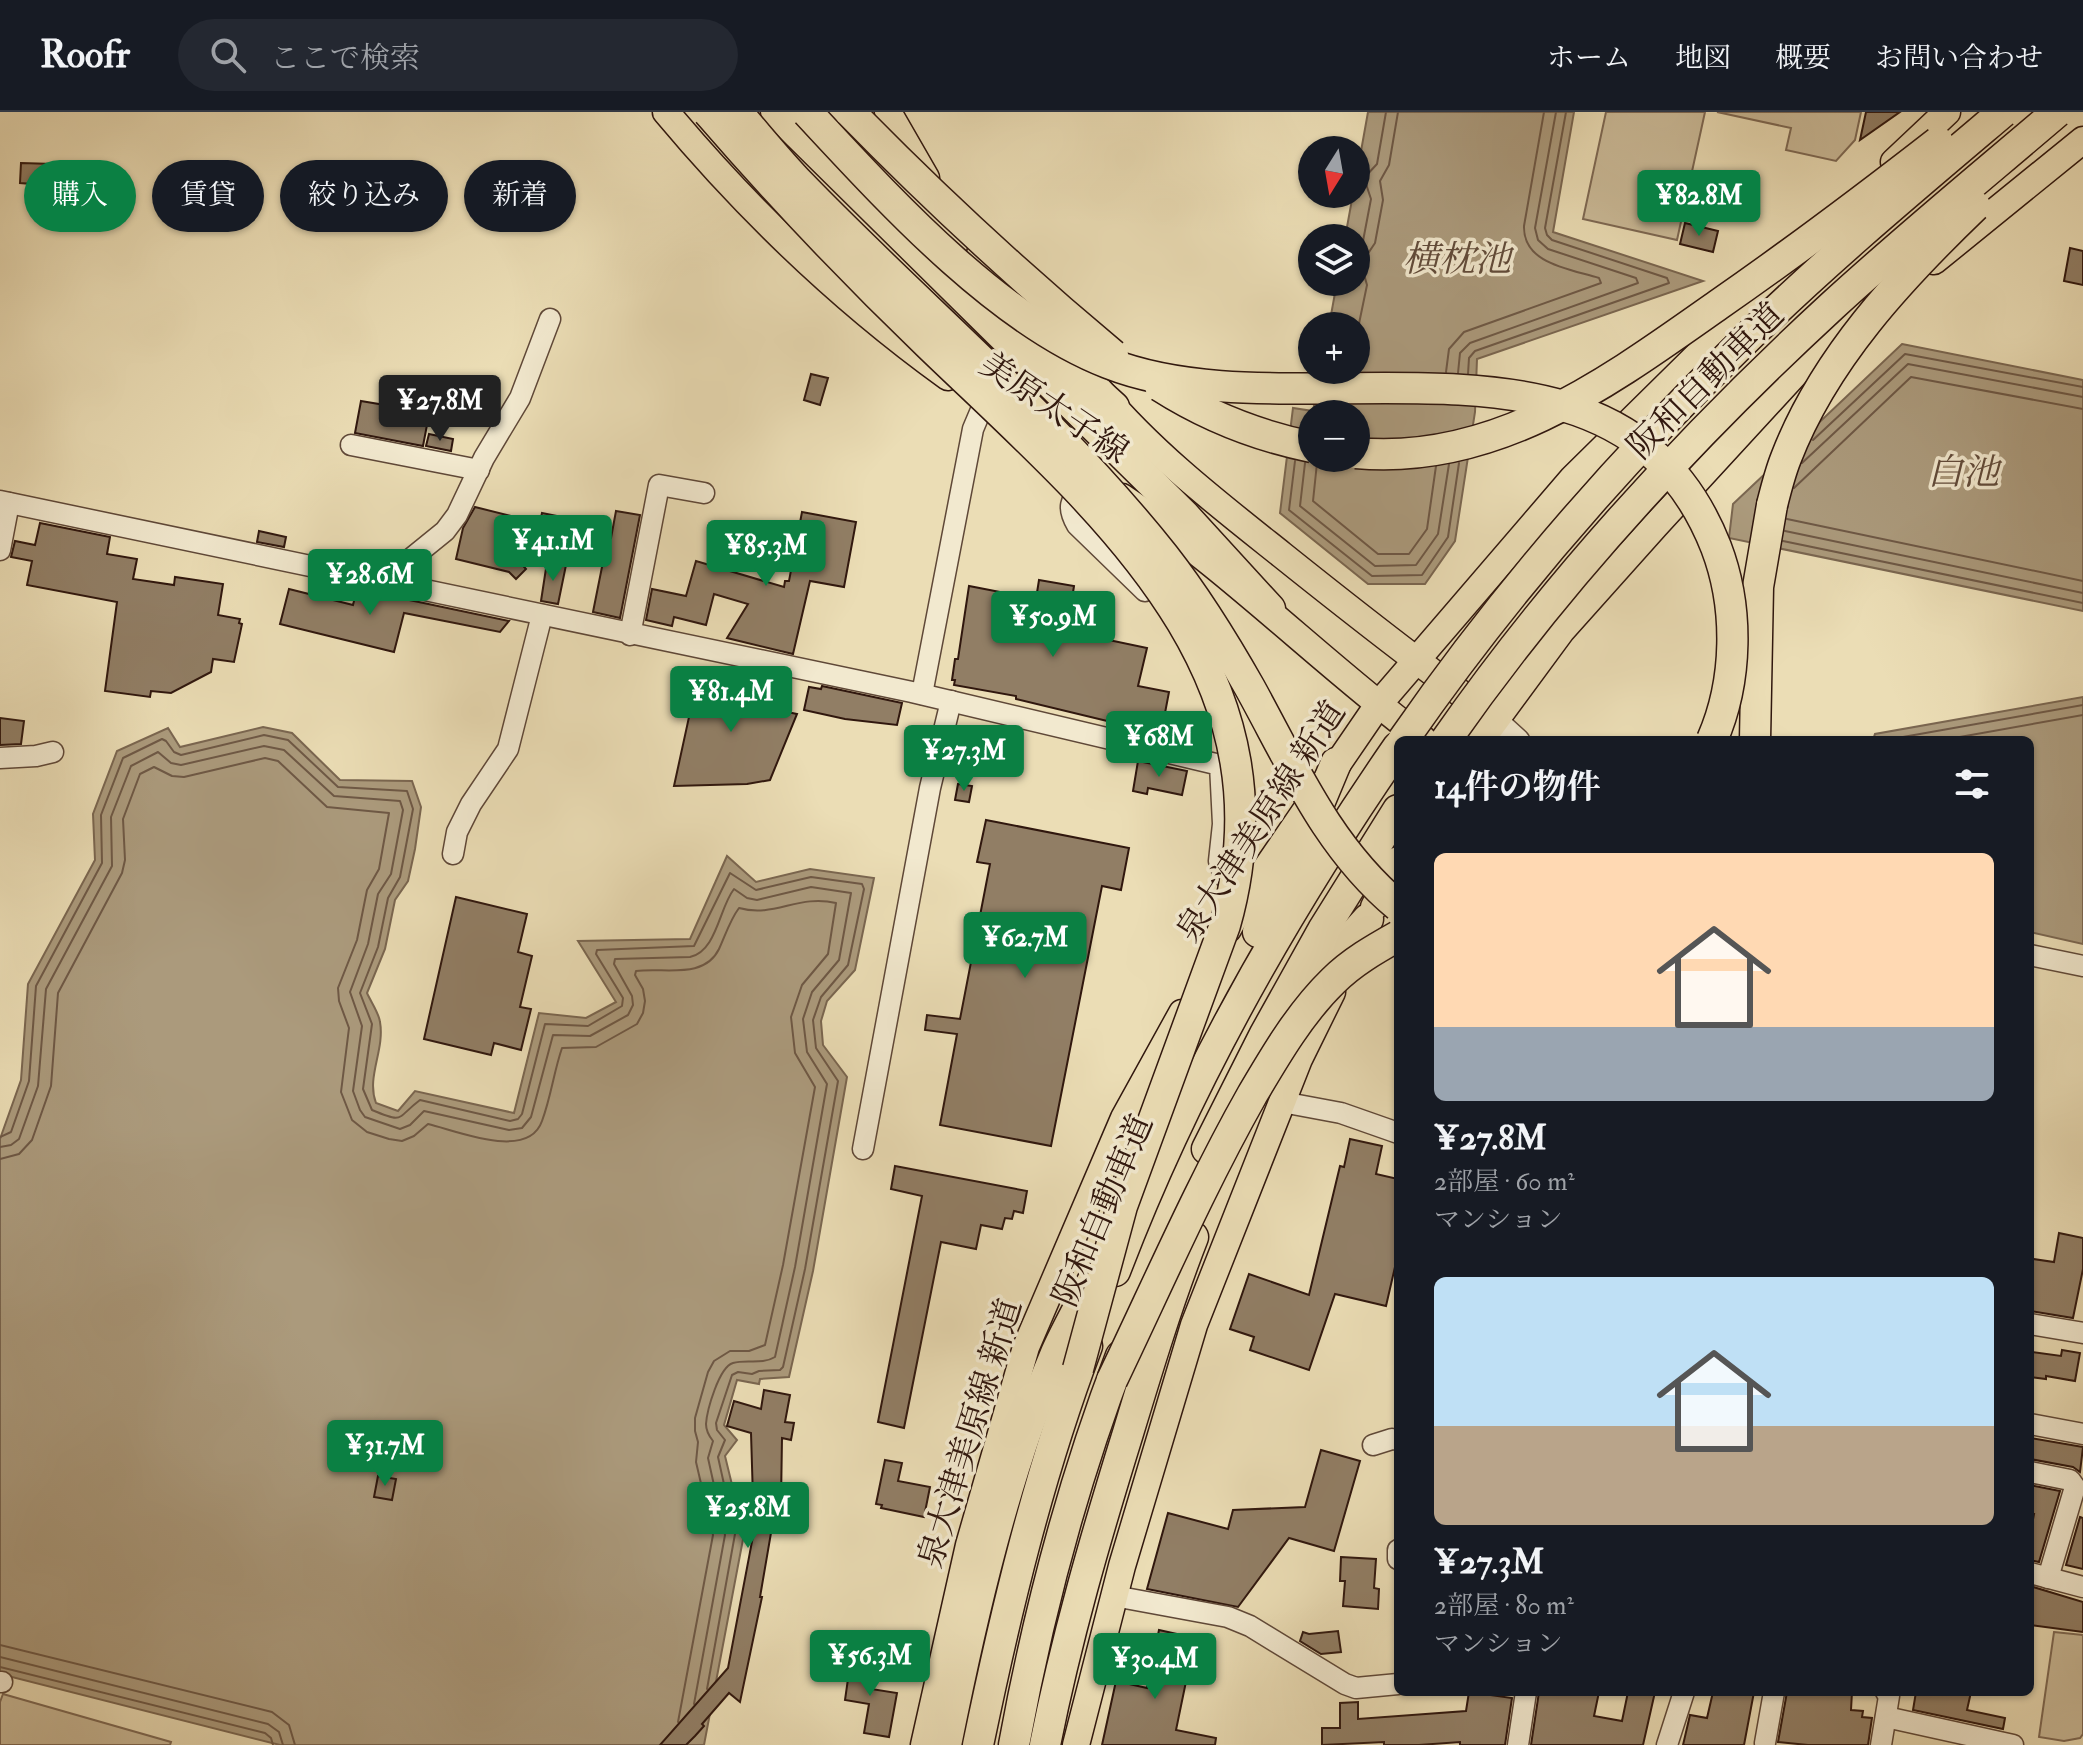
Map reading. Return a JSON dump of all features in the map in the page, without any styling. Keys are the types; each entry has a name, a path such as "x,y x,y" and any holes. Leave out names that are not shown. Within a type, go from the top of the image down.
{"highway":[{"path":"708,112 761,173 866,282 1073,483 1141,563 1186,625 1202,656 1227,721 1236,754 1241,799 1241,857 1235,892 1122,1206 1078,1369"},
{"path":"737,112 799,183 1041,420 1129,513 1201,607 1251,690 1294,772 1346,855 1394,902"},
{"path":"776,112 1184,515 1270,609"},
{"path":"807,112 889,198 996,296 1048,334 1109,364 1156,378 1203,386 1274,389 1427,387 1524,397 1580,412 1627,435 1674,477 1692,500 1707,526 1726,582 1732,630 1730,675 1725,704 1713,736"},
{"path":"852,112 876,151 955,249 1020,321 1114,407"},
{"path":"852,112 892,155 1060,311 1118,359 1163,389 1241,428 1298,444"},
{"path":"1370,453 1415,452 1479,441 1514,430 1585,395 1782,260 1976,112"},
{"name":"阪和自動車道","path":"1406,736 1502,604 1585,505 1662,424 1813,276 2003,112"},
{"name":"阪和自動車道","path":"1449,736 1612,529 1688,446 1833,306 2057,112"},
{"path":"1755,736 1758,587 1763,547 1785,458 1805,416 1832,369 1877,309 1951,229 2071,112"},
{"name":"阪和自動車道","path":"978,1745 1004,1616 1038,1491 1078,1369 1126,1243 1176,1131 1231,1021 1289,915 1394,753"},
{"path":"946,1745 985,1568 1030,1423 1056,1352 1303,842 1336,763"},
{"name":"阪和自動車道","path":"1014,1745 1039,1624 1071,1507 1112,1380 1158,1259 1209,1144 1265,1034 1323,930 1394,816"},
{"path":"1045,1745 1092,1549 1173,1288 1263,1064 1290,1015 1321,971 1368,919"},
{"path":"1112,1380 1212,1169 1291,1033 1332,981 1354,962 1394,938"}],"main road":[{"name":"美原太子線","path":"666,112 764,217 845,297 984,403 1149,515 1270,609 1378,705 1419,736"},
{"name":"美原太子線","path":"888,112 928,182 976,247 1114,407 1162,456 1415,662 1496,719"},
{"name":"泉大津美原線 新道","path":"924,1745 969,1545 1026,1347 1124,1118 1245,899 1378,705 1573,478 1947,112"},
{"path":"1484,736 1562,630 1816,351 1964,239 2083,140"},
{"path":"1076,1745 1114,1596 1194,1325 1299,1059 1394,868"}],"street":[{"path":"388,580 445,531 457,515 520,398 550,319"},
{"path":"922,694 973,429 984,403"},
{"path":"351,445 479,470"},
{"path":"1089,475 1071,501 1071,513 1077,525 1130,573 1160,608 1183,644 1207,699 1220,765 1223,824 1219,861 1224,876 1245,899"},
{"path":"630,635 659,485 704,493"},
{"path":"0,550 5,502 922,694 1220,765"},
{"path":"453,854 457,832 471,804 508,749 542,615"},
{"path":"863,1149 930,788 951,701"},
{"path":"1496,719 1515,736"},
{"path":"0,758 53,752"},
{"path":"2034,956 2083,966"},
{"path":"1282,1102 1341,1113 1394,1132"},
{"path":"2034,1325 2082,1333 2083,1327"},
{"path":"2034,1425 2083,1434"},
{"path":"1373,1445 1394,1439"},
{"path":"2034,1473 2070,1480 2075,1487 2039,1576 2083,1587"},
{"path":"1114,1596 1228,1617 1250,1626 1356,1688 1394,1684"},
{"path":"1518,1745 1525,1696"},
{"path":"1667,1745 1683,1696"},
{"path":"1765,1743 1773,1696"},
{"path":"1881,1745 1889,1696"},
{"path":"1886,1717 2013,1745"}],"shaded area":[{"path":"1606,112 1705,112 1677,240 1583,219"},
{"path":"1717,112 1861,112 1855,140 1836,161 1786,150 1791,128"},
{"path":"2054,1632 2083,1635 2083,1734 2080,1738 2064,1741 2039,1737"},
{"path":"3,1694 171,1742 170,1745 0,1745 0,1702"}],"water":[{"name":"横枕池","path":"1368,112 1574,112 1553,232 1703,281 1477,359 1475,412 1455,541 1425,584 1368,584 1280,513 1293,408 1298,409 1298,472 1370,472 1370,400 1315,400 1318,384 1370,384 1370,312 1332,312 1334,296 1370,296 1370,224 1348,224 1350,208 1370,208 1370,136 1364,136"},
{"name":"白池","path":"1902,344 2083,380 2083,611 1729,538 1733,504"},
{"path":"2083,697 2083,944 2034,933 2034,736 1875,734"},
{"path":"263,727 292,733 340,780 412,781 421,807 415,849 408,881 395,900 385,949 367,993 377,1011 381,1032 373,1083 376,1103 398,1111 415,1091 514,1113 539,1013 586,1018 616,1002 578,941 690,939 727,856 756,882 810,869 874,878 855,970 827,1001 821,1021 823,1045 847,1077 813,1271 789,1377 760,1379 759,1384 737,1380 724,1425 737,1440 725,1456 744,1534 704,1745 280,1745 0,1674 0,1139 21,1080 28,984 95,860 93,814 117,751 168,728 180,747"}],"building":[{"path":"1866,112 1900,112 1860,140"},
{"path":"21,163 24,163 24,183 20,183"},
{"path":"1685,223 1718,231 1713,252 1680,244"},
{"path":"2070,248 2083,251 2083,285 2064,281"},
{"path":"811,374 828,378 820,405 804,400"},
{"path":"361,401 430,409 423,446 355,433"},
{"path":"429,434 453,439 451,451 426,446"},
{"path":"475,507 511,516 504,544 526,569 516,579 509,572 456,559 463,528"},
{"path":"616,511 640,515 620,618 593,612 603,562 567,555 571,531 611,538"},
{"path":"802,512 856,522 844,587 810,581 793,654 727,638 748,604 714,594 706,625 674,617 672,626 646,620 652,589 686,596 696,561 784,587 785,581 789,581"},
{"path":"542,513 562,517 558,535 538,531"},
{"path":"40,523 110,537 107,554 137,559 133,579 174,585 175,577 223,584 218,615 240,619 239,623 242,624 234,662 213,659 211,672 171,693 151,691 150,697 105,691 117,602 27,585 32,561 11,557 15,541 35,545"},
{"path":"259,531 286,537 284,547 257,542"},
{"path":"547,562 566,565 558,604 541,601"},
{"path":"1039,580 1074,586 1068,625 1106,633 1104,639 1147,648 1138,686 1169,692 1161,734 1016,699 1016,696 954,685 955,659 958,659 969,586 1036,599"},
{"path":"289,589 353,605 357,589 509,621 500,632 404,613 394,652 280,624"},
{"path":"719,668 739,672 738,678 759,683 754,705 797,714 770,780 747,784 674,786 694,694 707,672 718,674"},
{"path":"822,686 902,703 897,725 804,710 809,687 821,689"},
{"path":"0,718 24,721 21,744 0,745"},
{"path":"1138,761 1187,771 1182,795 1148,788 1147,794 1133,791"},
{"path":"958,784 972,786 969,802 955,800"},
{"path":"986,820 1129,848 1121,890 1102,886 1051,1146 940,1125 957,1034 925,1030 927,1015 960,1019 990,864 977,862"},
{"path":"456,897 527,914 518,952 532,956 520,1007 531,1009 521,1050 494,1043 491,1055 424,1039"},
{"path":"1350,1139 1382,1146 1376,1174 1394,1178 1394,1271 1386,1306 1335,1294 1309,1370 1250,1350 1254,1337 1230,1329 1249,1274 1309,1295 1340,1166 1344,1167"},
{"path":"895,1166 1027,1191 1023,1213 1014,1211 1012,1219 1005,1218 1002,1229 981,1225 976,1249 941,1242 904,1428 878,1422 922,1196 891,1189"},
{"path":"2059,1233 2083,1238 2083,1269 2073,1318 2034,1312 2034,1259 2054,1262"},
{"path":"2062,1350 2080,1353 2075,1381 2046,1376 2046,1379 2034,1378 2034,1352 2061,1356"},
{"path":"764,1390 790,1395 785,1422 794,1423 791,1440 782,1438 781,1501 773,1500 774,1518 771,1518 762,1597 740,1702 729,1693 686,1745 660,1745 728,1668 754,1531 751,1433 727,1426 734,1401 761,1409"},
{"path":"2034,1439 2083,1447 2080,1472 2073,1467 2034,1460"},
{"path":"1321,1450 1360,1461 1334,1551 1289,1538 1238,1607 1147,1589 1168,1513 1228,1529 1233,1510 1305,1507"},
{"path":"885,1460 902,1463 898,1481 930,1487 924,1517 881,1508 882,1505 876,1504"},
{"path":"378,1476 396,1479 392,1500 374,1497"},
{"path":"2034,1486 2060,1491 2039,1562 2034,1561"},
{"path":"2080,1517 2083,1518 2083,1569 2066,1565"},
{"path":"1341,1557 1376,1559 1374,1588 1379,1589 1378,1609 1343,1606 1345,1581 1340,1581"},
{"path":"2034,1587 2083,1602 2083,1632 2034,1626"},
{"path":"1159,1630 1195,1638 1176,1730 1216,1738 1215,1745 1102,1745 1116,1681 1147,1688"},
{"path":"1338,1631 1341,1652 1321,1654 1300,1641 1303,1632"},
{"path":"844,1661 875,1667 871,1689 897,1693 889,1737 864,1733 869,1704 845,1700 848,1679 841,1677"},
{"path":"1468,1696 1512,1698 1505,1745 1460,1745 1460,1742 1384,1745 1384,1742 1322,1745 1322,1728 1340,1728 1340,1703 1358,1702 1358,1719 1466,1711"},
{"path":"1538,1696 1598,1696 1594,1716 1622,1721 1627,1696 1654,1696 1643,1745 1531,1745"},
{"path":"1712,1696 1753,1696 1744,1745 1683,1745 1690,1715 1707,1718"},
{"path":"1786,1696 1852,1696 1851,1710 1863,1711 1862,1717 1872,1718 1868,1745 1778,1742"},
{"path":"1915,1696 1970,1696 1967,1710 2005,1718 2003,1729 1913,1710"}]}
